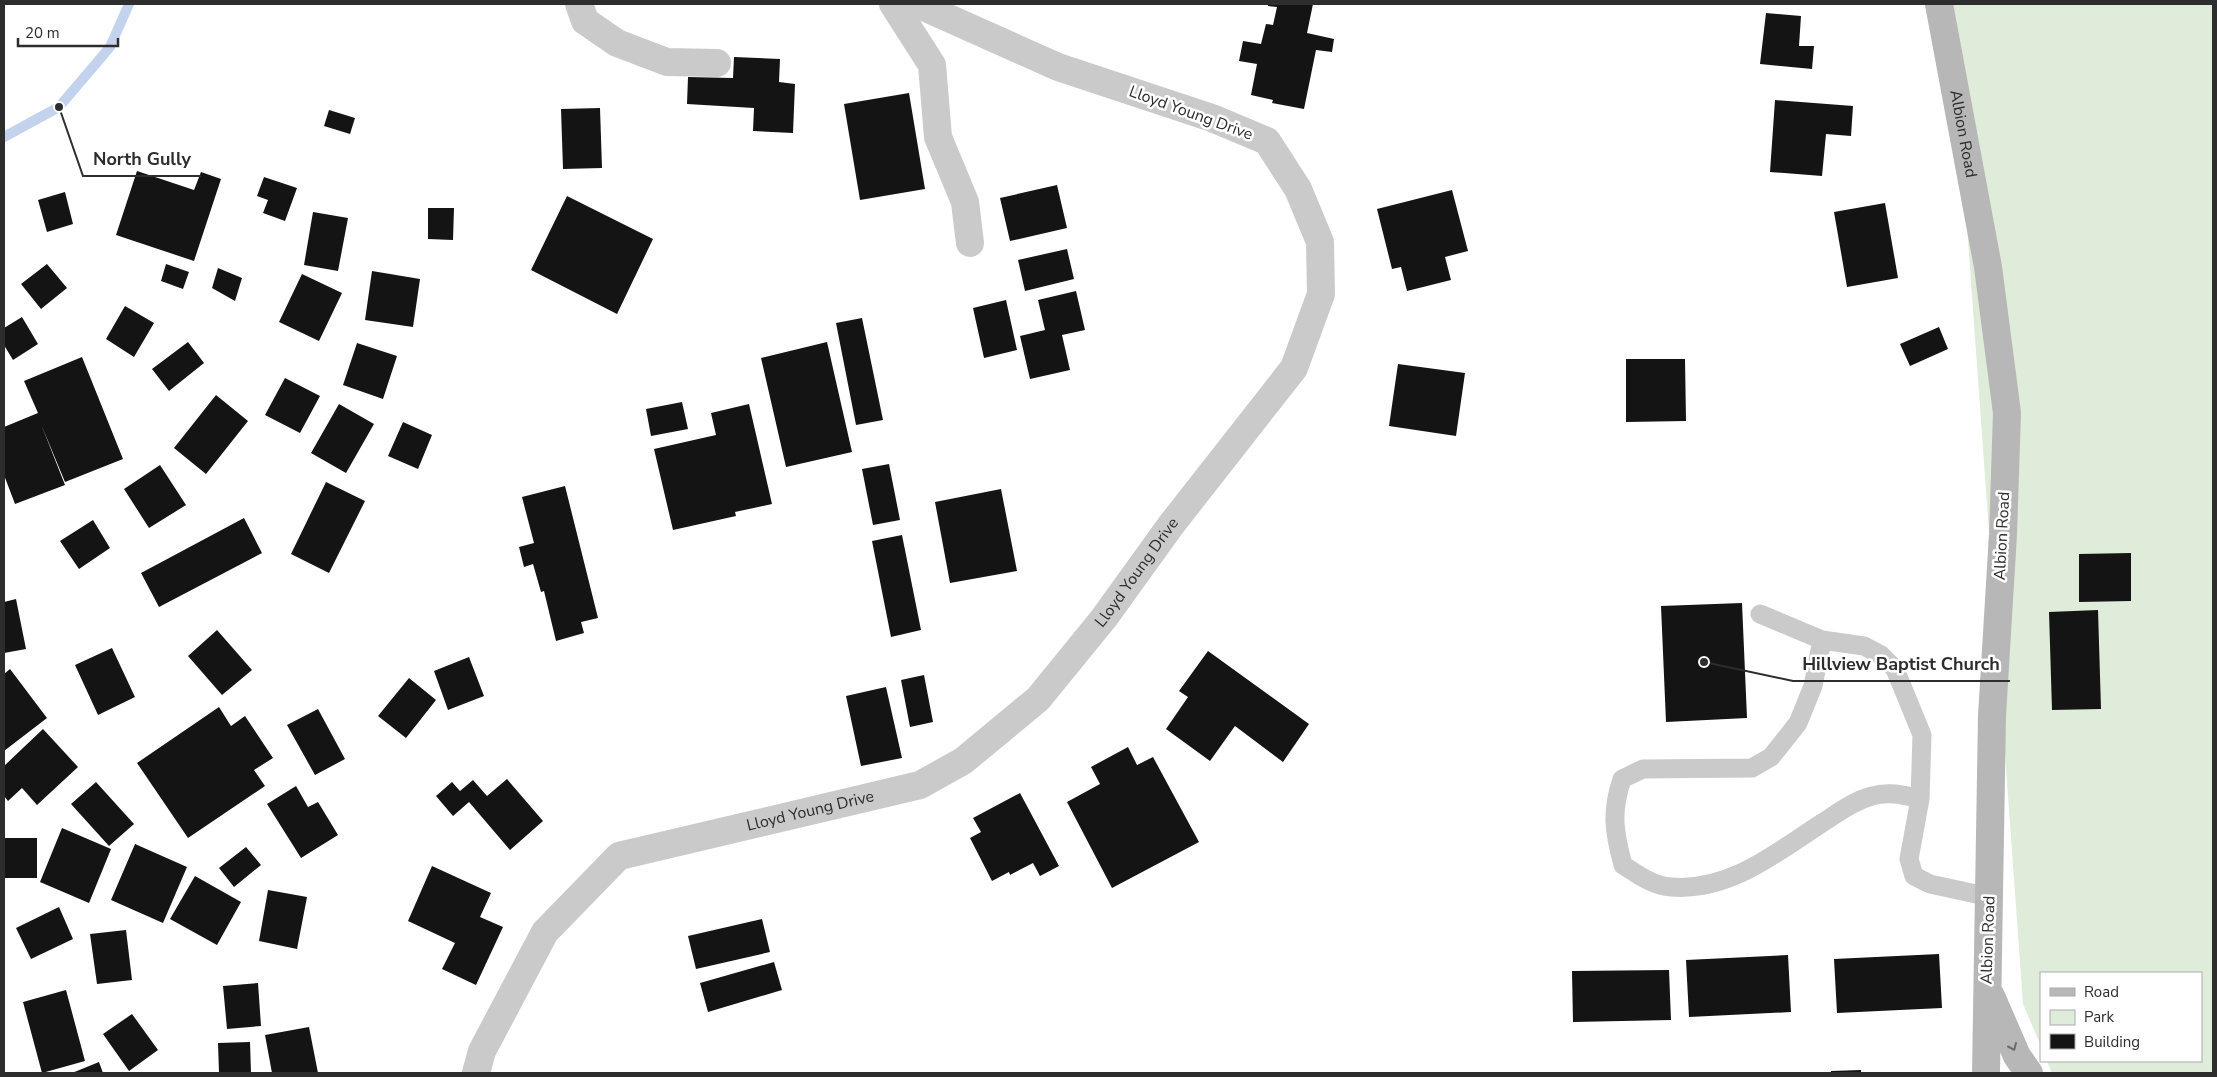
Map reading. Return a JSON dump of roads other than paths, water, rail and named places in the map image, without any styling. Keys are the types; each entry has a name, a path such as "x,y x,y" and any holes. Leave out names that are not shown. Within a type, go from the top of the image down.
{"street":[{"path":"579,4 585,21 616,43 667,62 717,63"},
{"path":"893,4 932,65 938,137 965,202 970,243"},
{"name":"Lloyd Young Drive","path":"476,1073 482,1051 545,932 619,856 920,785 963,761 1038,699 1104,618 1171,525 1294,368 1321,294 1320,242 1298,189 1266,141 1212,118 1058,67 917,4"},
{"name":"Albion Road","path":"1939,4 1988,267 2007,413 2003,534 1992,716 1986,1073"},
{"path":"1987,987 2017,1056 2028,1073"}],"lane":[{"path":"1760,614 1822,640 1864,646 1881,655 1895,669 1922,735 1920,799 1909,859 1914,876 1930,884 1990,897"},
{"path":"1822,640 1814,686 1798,723 1771,757 1752,768 1642,769 1622,779 1615,798 1614,833 1623,865 1643,878 1670,887 1709,885 1752,869 1851,804 1873,796 1896,793 1920,799"}],"waterway":[{"path":"4,137 59,107 110,47 129,4"}],"place":[{"name":"North Gully","path":"59,107"},
{"name":"Hillview Baptist Church","path":"1704,662"}]}
